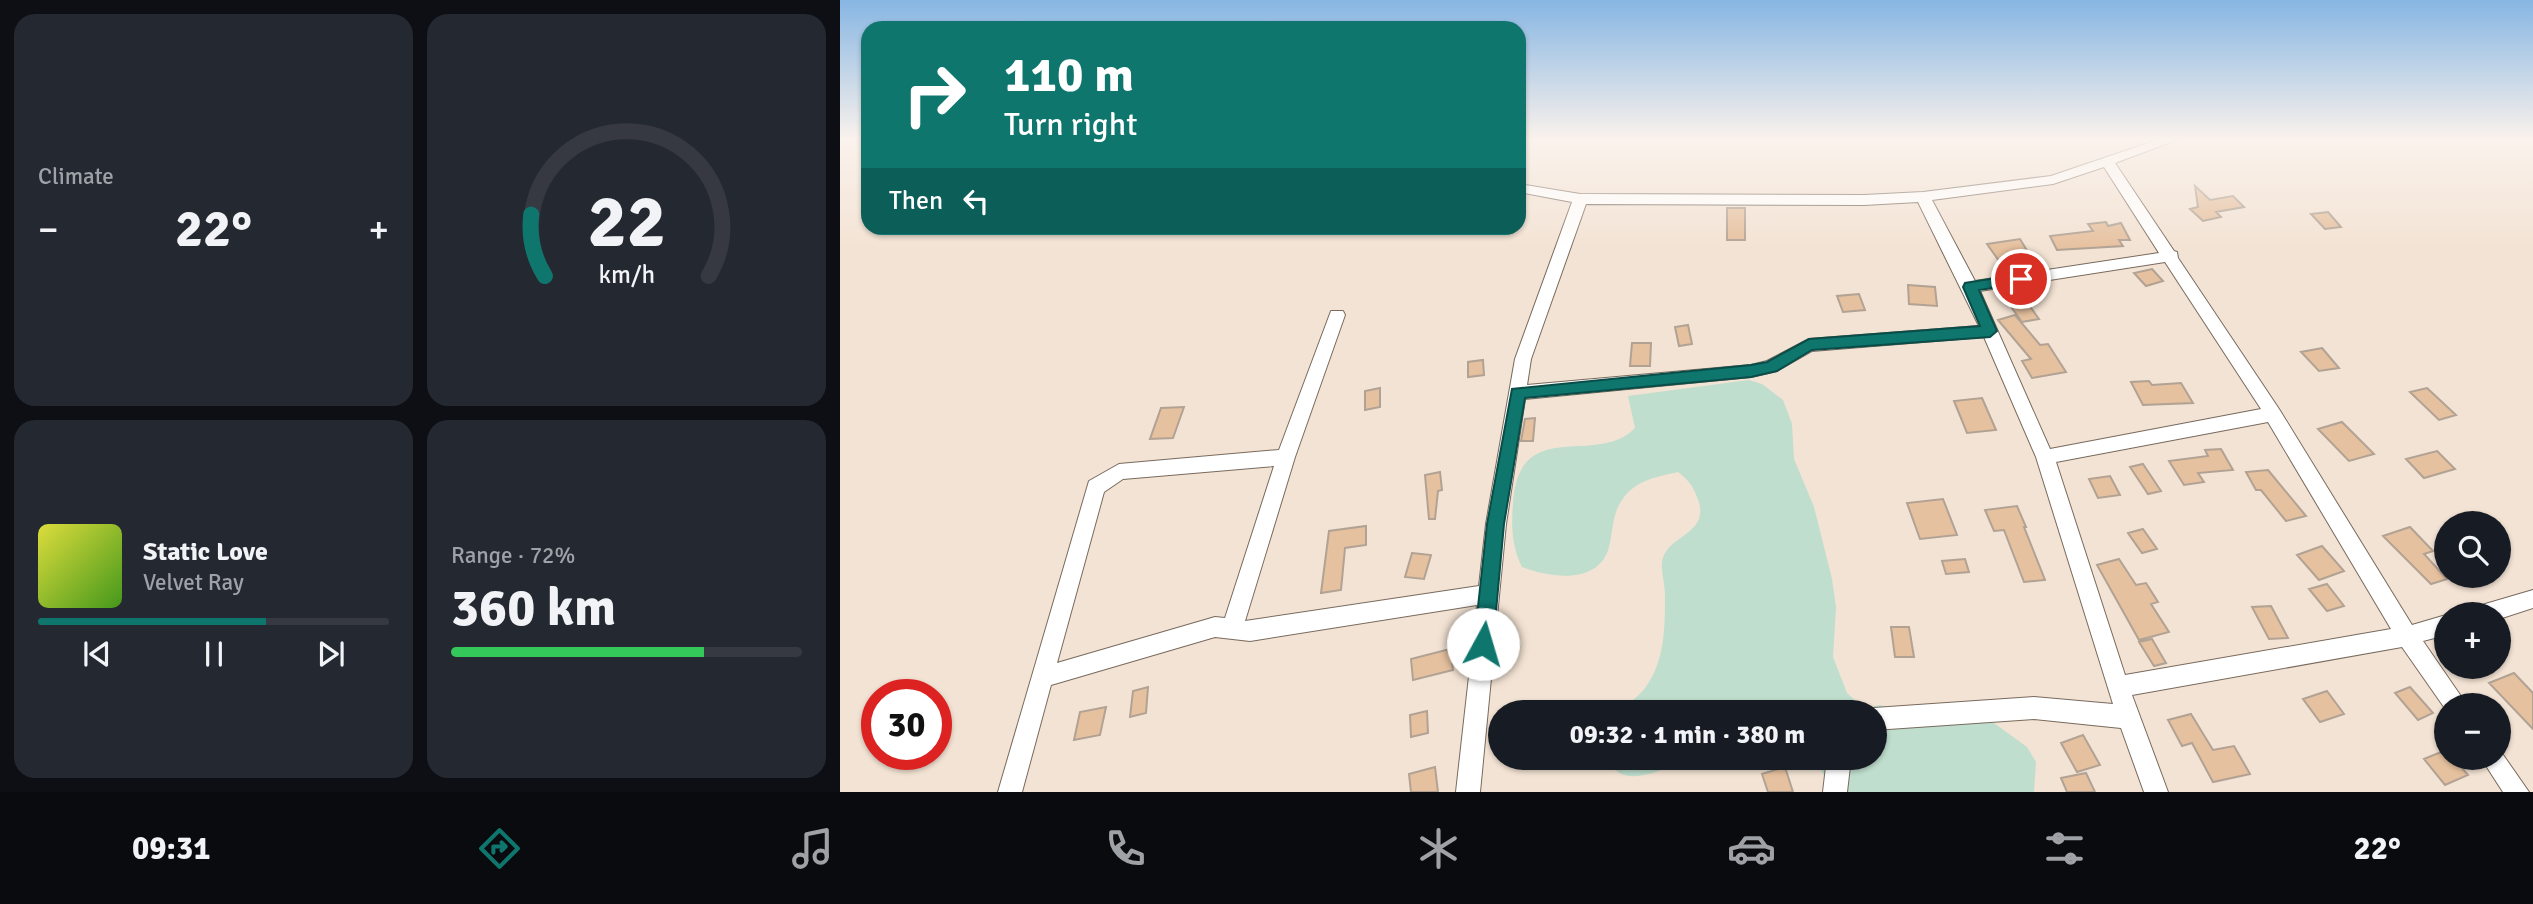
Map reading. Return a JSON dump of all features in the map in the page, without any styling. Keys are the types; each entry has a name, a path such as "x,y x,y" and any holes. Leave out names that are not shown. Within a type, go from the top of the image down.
{"street":[{"path":"1526,189 1580,199 1864,200 1923,197 2066,176"},
{"path":"2117,176 2172,256 2273,414 2407,636 2447,693"},
{"path":"1923,197 1970,287 2045,457 2118,687 2156,792"},
{"path":"1468,792 1496,524 1523,359 1580,199"},
{"path":"1970,287 2172,256"},
{"path":"1232,628 1286,457 1337,315"},
{"path":"1518,393 1751,371 1771,367 1809,345 1990,331"},
{"path":"2045,457 2273,414"},
{"path":"1010,792 1096,487 1119,472 1286,457"},
{"path":"1044,677 1215,626 1250,631 1489,594"},
{"path":"2511,605 2533,599"},
{"path":"2118,687 2407,636 2434,628"},
{"path":"1887,718 2019,709 2071,710 2129,718"},
{"path":"1835,792 1838,770"},
{"path":"2501,770 2517,792"}],"green space":[{"path":"1749,380 1762,384 1783,400 1792,424 1794,459 1814,507 1832,579 1836,607 1833,657 1847,693 1854,700 1632,700 1652,678 1660,655 1665,619 1662,562 1665,553 1694,527 1699,519 1700,510 1695,493 1678,472 1654,478 1627,493 1619,505 1604,559 1595,568 1584,573 1559,576 1522,567 1514,544 1512,520 1518,477 1529,460 1544,451 1601,444 1619,439 1635,428 1628,396"},
{"path":"1887,708 1897,712 1994,723 2027,747 2036,762 2034,792 1828,792 1821,771 1887,770"},
{"path":"1617,770 1660,770 1643,775 1622,774"}],"building":[{"path":"2195,186 2210,200 2233,196 2244,207 2216,212 2221,217 2203,221 2190,209 2198,207"},
{"path":"1727,208 1745,208 1745,240 1727,240"},
{"path":"2328,212 2341,227 2325,229 2311,214"},
{"path":"2106,222 2108,226 2121,223 2130,240 2119,240 2123,246 2057,250 2050,236 2093,231 2088,224"},
{"path":"2020,239 2034,262 2004,268 1987,244"},
{"path":"2152,269 2163,281 2146,286 2134,273"},
{"path":"1908,285 1935,287 1937,306 1909,304"},
{"path":"1859,294 1865,310 1843,312 1837,296"},
{"path":"2021,294 2039,319 2022,322 2004,297"},
{"path":"2015,315 2040,345 2048,344 2066,372 2032,378 2022,361 2031,359 1998,320"},
{"path":"1688,325 1692,344 1679,346 1675,327"},
{"path":"1632,343 1651,343 1650,366 1630,366"},
{"path":"2322,348 2339,368 2319,371 2301,352"},
{"path":"1483,360 1484,375 1468,377 1468,362"},
{"path":"2149,381 2152,385 2181,383 2193,403 2143,405 2131,382"},
{"path":"1380,388 1380,407 1365,410 1365,391"},
{"path":"2427,388 2456,415 2439,420 2410,392"},
{"path":"1982,398 1996,430 1967,433 1954,401"},
{"path":"1184,407 1173,438 1150,439 1161,408"},
{"path":"1535,418 1533,441 1521,441 1525,419"},
{"path":"2342,422 2374,454 2349,461 2318,429"},
{"path":"2221,449 2233,470 2198,473 2204,482 2184,485 2169,461 2208,456 2205,450"},
{"path":"2437,451 2455,469 2424,478 2406,459"},
{"path":"2143,464 2161,491 2148,494 2130,467"},
{"path":"2268,470 2306,516 2286,521 2261,490 2256,490 2246,472"},
{"path":"1440,472 1442,490 1438,491 1435,519 1429,519 1425,475"},
{"path":"2110,476 2120,495 2098,498 2089,479"},
{"path":"1943,499 1957,535 1920,539 1907,503"},
{"path":"2017,506 2045,580 2024,582 2004,530 1994,531 1985,510"},
{"path":"1366,526 1366,545 1345,548 1341,590 1321,593 1329,531"},
{"path":"2410,527 2433,551 2424,554 2434,565 2434,583 2431,584 2383,536"},
{"path":"2143,529 2157,549 2142,553 2128,533"},
{"path":"2322,546 2344,571 2319,580 2297,555"},
{"path":"1412,553 1431,555 1424,579 1405,577"},
{"path":"1965,559 1969,572 1946,574 1942,561"},
{"path":"2119,559 2136,585 2146,583 2158,602 2151,604 2169,632 2139,640 2097,565"},
{"path":"2327,584 2344,606 2327,611 2309,589"},
{"path":"2271,606 2288,638 2269,639 2252,607"},
{"path":"1891,627 1909,627 1914,657 1895,657"},
{"path":"2152,639 2166,663 2154,666 2139,642"},
{"path":"1450,649 1453,670 1413,680 1411,659"},
{"path":"2514,673 2533,693 2533,729 2511,706 2511,693 2499,693 2489,683 2499,679 2511,679 2511,674"},
{"path":"1148,687 1146,713 1130,717 1133,691"},
{"path":"2410,687 2433,713 2418,720 2395,693"},
{"path":"2327,691 2344,714 2320,722 2303,699"},
{"path":"1106,707 1100,735 1074,740 1080,712"},
{"path":"1427,711 1428,733 1411,737 1410,715"},
{"path":"2191,714 2213,750 2234,746 2250,774 2213,782 2192,743 2182,746 2168,720"},
{"path":"2083,735 2100,765 2077,772 2061,743"},
{"path":"2434,755 2434,770 2464,770 2468,775 2445,785 2424,759"},
{"path":"1435,767 1438,792 1411,792 1409,774"},
{"path":"1786,770 1793,792 1768,792 1762,774"},
{"path":"2086,773 2095,792 2067,792 2061,778"}],"route":[{"path":"1483,644 1496,524 1518,393 1751,371 1771,367 1809,345 1990,331 1970,287 2021,279"}]}
